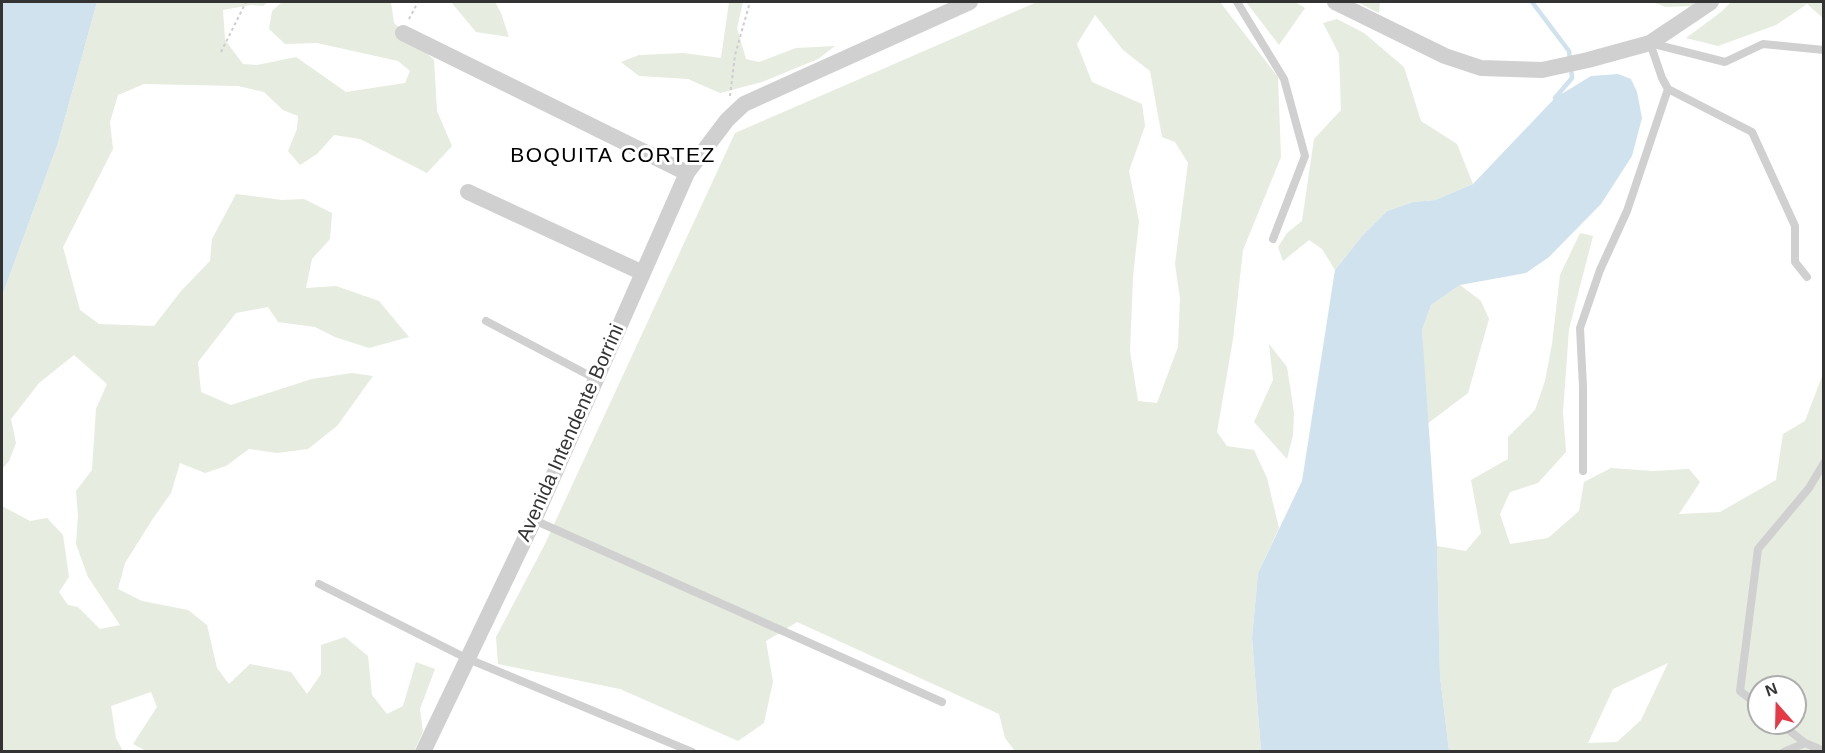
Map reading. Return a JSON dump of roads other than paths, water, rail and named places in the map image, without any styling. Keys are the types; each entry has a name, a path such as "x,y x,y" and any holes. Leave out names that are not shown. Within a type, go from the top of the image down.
{"street":[{"name":"Avenida Intendente Borrini","path":"423,752 534,520 687,173 727,120 744,104 970,2"},
{"path":"1335,2 1445,56 1481,68 1542,70 1650,43 1711,2"},
{"path":"403,33 687,173"},
{"path":"468,192 643,273"}],"lane":[{"path":"1237,2 1284,78 1305,156 1273,239"},
{"path":"1650,43 1725,62 1764,44 1824,50"},
{"path":"1650,43 1668,89 1752,132 1795,226 1795,262 1807,278"},
{"path":"1583,471 1580,328 1600,270 1627,211 1668,89"},
{"path":"486,321 596,379"},
{"path":"1747,697 1740,691 1758,549 1809,488 1824,463"},
{"path":"534,520 942,702"},
{"path":"319,584 466,658 692,752"},
{"path":"1795,735 1805,743 1824,751"},
{"path":"1784,752 1805,743"}],"water":[{"path":"2,2 97,2 58,143 2,296"},
{"path":"1618,74 1631,79 1637,92 1642,118 1632,156 1601,204 1549,257 1526,273 1460,285 1431,305 1422,330 1437,546 1440,676 1449,751 1261,751 1252,638 1258,573 1302,481 1335,270 1362,236 1387,211 1413,202 1435,200 1473,184 1555,98 1591,76"}],"waterway":[{"path":"1532,2 1569,51 1570,60"},
{"path":"1555,98 1572,78 1571,68"}],"district":[{"name":"BOQUITA CORTEZ","path":"613,156"}]}
